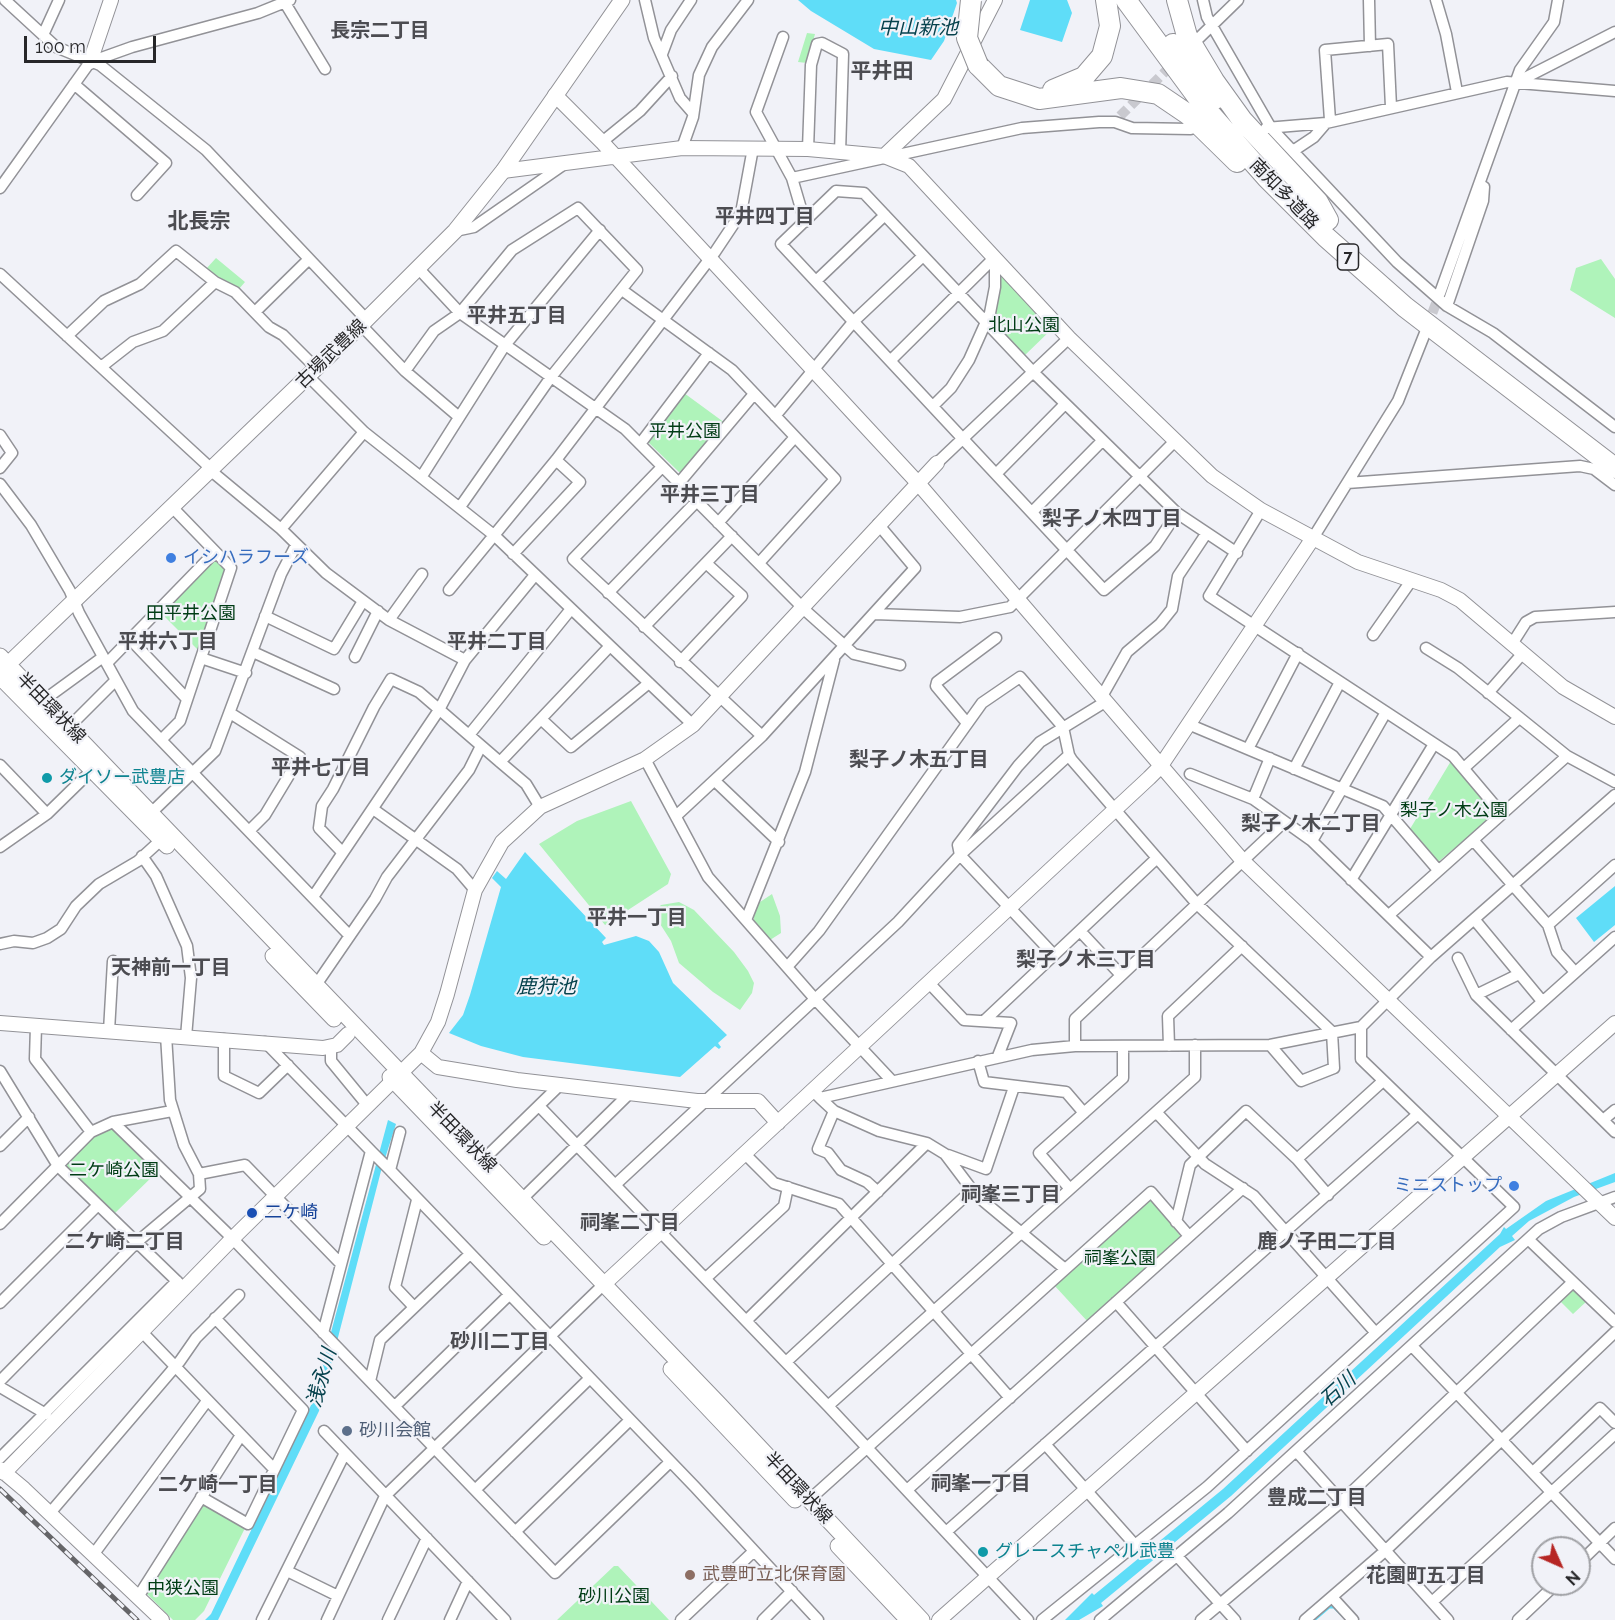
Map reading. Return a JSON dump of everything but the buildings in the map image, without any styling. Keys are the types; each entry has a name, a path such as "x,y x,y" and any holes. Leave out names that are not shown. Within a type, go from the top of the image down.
{"highway":[{"path":"971,0 967,38 999,86 1039,99 1121,88 1158,94 1189,115 1265,189 1327,229"},
{"path":"982,0 977,36 983,63 1010,82 1033,90 1050,90 1076,82 1098,62 1108,40 1110,18 1106,0"},
{"name":"南知多道路","path":"1126,0 1207,110 1267,178 1406,292 1615,452"},
{"name":"南知多道路","path":"1141,0 1220,105 1327,229 1405,307 1615,468"},
{"path":"1178,0 1187,36 1214,81 1242,120 1318,202 1327,229"}],"main road":[{"name":"古場武豊線","path":"2,667 172,507 455,231 503,171 618,1"},
{"name":"半田環状線","path":"2,667 44,700 70,726 150,814 316,985 398,1077 600,1288 809,1500 922,1620"},
{"name":"半田環状線","path":"2,667 92,770 348,1034 398,1077 522,1198 600,1288 908,1620"}],"street":[{"path":"5,0 56,47 100,65 206,150 364,322 405,371 459,417"},
{"path":"43,35 59,0"},
{"path":"0,188 90,62 111,0"},
{"path":"645,0 654,38 680,98 693,113"},
{"path":"662,54 672,30 691,0"},
{"path":"682,148 693,113 699,75 712,47 748,0"},
{"path":"792,178 846,164 873,162 884,156 944,99 995,0"},
{"path":"1203,0 1212,26 1271,128 1397,262 1447,306 1493,333 1615,427"},
{"path":"1199,38 1238,0"},
{"path":"1369,0 1370,46"},
{"path":"1436,0 1446,34 1457,92"},
{"path":"1440,293 1520,70 1554,22 1556,1"},
{"path":"90,62 132,47 283,2 325,69"},
{"path":"1516,83 1615,32"},
{"path":"783,38 756,111 792,178 805,222"},
{"path":"808,149 811,65 817,44 822,43 843,54 840,153"},
{"path":"1293,151 1314,137 1328,121 1325,50 1389,44 1391,107"},
{"path":"602,142 640,111 672,76"},
{"path":"1251,130 1328,121 1507,81 1615,91"},
{"path":"74,84 165,164 137,195"},
{"path":"555,95 711,258 917,482 1243,861 1615,1218"},
{"path":"503,171 682,148 808,149 884,156 1022,128 1117,119 1132,128 1191,129"},
{"path":"449,590 495,537 556,460 711,258 741,213 753,148"},
{"path":"884,156 909,166 1069,338 1174,442 1212,476 1262,510 1358,562 1460,600 1563,687 1615,717"},
{"path":"455,231 474,227 566,162"},
{"path":"1447,306 1483,201 1484,187 1480,185"},
{"path":"1177,513 1155,546 1104,590 781,244 836,191 864,192 1033,372 1102,441 1177,513 1237,553"},
{"path":"405,371 434,331 460,313 512,250 578,208 638,270 551,377 460,507"},
{"path":"816,281 885,215"},
{"path":"422,476 505,345 600,230"},
{"path":"67,336 104,301 140,284 176,251 214,282 235,292 312,372 364,432 422,476 495,537 693,725"},
{"path":"775,416 854,321 923,256"},
{"path":"891,360 995,257"},
{"path":"933,406 951,388 969,360 986,322 994,295 995,257"},
{"path":"255,312 308,260"},
{"path":"418,268 460,313 625,429 803,608 845,646 859,656 900,665"},
{"path":"0,274 210,469 281,529 326,573 389,620 465,660"},
{"path":"101,368 127,346 163,331 214,282"},
{"path":"622,290 732,370 835,479 759,563"},
{"path":"327,1620 386,1496 600,1288 778,1123 817,1095 860,1048 1160,767 1313,538 1398,401 1425,333"},
{"path":"0,1458 233,1238 421,1053 438,1022 475,890 491,857 502,842 540,807 645,759 693,725 917,482 1069,338"},
{"path":"640,444 710,353"},
{"path":"679,483 754,394"},
{"path":"996,474 1065,404"},
{"path":"281,529 364,432"},
{"path":"0,435 12,453 0,468"},
{"path":"718,523 795,437"},
{"path":"1032,512 1102,441"},
{"path":"874,614 960,617 1005,609 1019,599 1174,442"},
{"path":"513,554 580,482 556,460"},
{"path":"1347,483 1580,466 1594,469 1615,485"},
{"path":"662,467 573,559 680,662 762,736"},
{"path":"0,484 31,525 133,711 350,935"},
{"path":"608,593 697,501"},
{"path":"161,740 180,721 231,568 172,507"},
{"path":"1262,510 1209,596 1411,729 1416,729 1453,756 1502,814"},
{"path":"676,816 762,736 915,568 878,524"},
{"path":"1054,955 960,855 958,846 1018,766 1040,742 1103,700 1127,652 1160,624 1172,609 1178,576 1206,534"},
{"path":"644,627 732,536"},
{"path":"150,814 215,751 284,566 296,545"},
{"path":"44,700 131,640 215,552"},
{"path":"680,662 742,596 706,563"},
{"path":"389,620 422,574"},
{"path":"313,897 439,710 465,660 535,575"},
{"path":"1380,631 1410,581"},
{"path":"265,616 334,649 363,601"},
{"path":"469,735 571,609"},
{"path":"355,657 378,611"},
{"path":"1488,693 1518,648 1526,622 1536,617 1615,612"},
{"path":"967,723 936,686 937,682 996,638"},
{"path":"131,640 187,699"},
{"path":"500,762 610,646"},
{"path":"1426,648 1458,668 1518,719 1567,756 1615,782"},
{"path":"253,652 334,689"},
{"path":"1248,749 1298,653"},
{"path":"746,920 779,842 813,748 834,657"},
{"path":"201,658 246,673"},
{"path":"787,967 819,931 982,703 1020,677 1063,727 1069,755 1197,904 1332,1032 1334,1068 1331,1072 1301,1081 1270,1045"},
{"path":"342,852 319,828 321,806 333,789 374,707 391,679 418,692 469,735 526,784 540,807"},
{"path":"70,726 116,680"},
{"path":"1294,769 1340,682"},
{"path":"541,719 571,747 650,684"},
{"path":"1312,841 1386,712"},
{"path":"230,713 300,757 265,815 249,831"},
{"path":"1464,768 1518,719"},
{"path":"1188,724 1372,800 1391,814 1438,870"},
{"path":"1351,880 1434,744"},
{"path":"316,985 387,877 469,770 481,746"},
{"path":"615,1185 898,922 960,855 1069,755"},
{"path":"1389,915 1567,756"},
{"path":"1253,799 1270,758"},
{"path":"645,759 708,877 815,999 892,1081"},
{"path":"0,765 47,814"},
{"path":"0,848 47,814 92,770"},
{"path":"1190,774 1253,799 1312,841 1431,957"},
{"path":"715,781 779,842"},
{"path":"817,1095 892,1081 998,1056 1075,1046 1270,1045 1360,1027 1431,957 1615,795"},
{"path":"373,809 457,869 475,890"},
{"path":"1075,1046 1075,1019 1284,822"},
{"path":"0,944 14,941 33,943 61,929 76,906 99,884 142,856 161,840"},
{"path":"1473,840 1548,925 1557,952 1575,972"},
{"path":"142,856 156,876 187,946 191,978 186,1037"},
{"path":"984,1021 1158,858"},
{"path":"1548,925 1615,865"},
{"path":"1474,919 1542,1001"},
{"path":"1080,931 1120,975"},
{"path":"1511,1030 1615,937"},
{"path":"1169,1046 1168,1016 1242,946"},
{"path":"1458,958 1476,995 1615,1132"},
{"path":"109,1031 118,973 113,961"},
{"path":"1476,995 1519,974"},
{"path":"930,984 964,1020 1011,1023 998,1056"},
{"path":"0,1023 331,1047 348,1034"},
{"path":"939,1620 1615,1023"},
{"path":"36,1026 35,1059 91,1132"},
{"path":"1042,1620 1136,1546 1247,1451 1514,1207 1361,1059 1360,1027"},
{"path":"0,1381 137,1242 200,1189 199,1174 184,1145 172,1111 166,1035"},
{"path":"224,1039 224,1076 259,1093 288,1065"},
{"path":"265,1042 550,1336 818,1620"},
{"path":"828,1406 1195,1077 1195,1045"},
{"path":"1070,1189 1039,1153 1123,1078 1122,1046"},
{"path":"331,1047 331,1061 368,1106"},
{"path":"421,1053 438,1067 630,1093 704,1100 758,1101 778,1123"},
{"path":"978,1060 984,1082 1066,1092 1084,1113"},
{"path":"0,1071 58,1166 181,1285"},
{"path":"1297,1159 1383,1081"},
{"path":"483,1160 561,1084"},
{"path":"817,1095 834,1111 887,1134 927,1143 945,1154 986,1170 1014,1087"},
{"path":"522,1198 630,1093"},
{"path":"539,1106 747,1320 1028,1620"},
{"path":"1603,1120 1615,1110"},
{"path":"0,1224 91,1132 113,1122 172,1111"},
{"path":"834,1111 818,1149 828,1153 841,1170 867,1182 878,1192"},
{"path":"1176,1222 1190,1165 1246,1111 1297,1159 1328,1195"},
{"path":"1156,1112 1197,1156 1254,1196 1376,1332"},
{"path":"946,1532 1418,1114"},
{"path":"0,1146 29,1118"},
{"path":"113,1122 233,1238 555,1573 670,1462"},
{"path":"390,1170 400,1132"},
{"path":"747,1320 927,1143"},
{"path":"323,1333 371,1151"},
{"path":"745,1154 774,1183 839,1204 1010,1398"},
{"path":"945,1154 972,1190 1065,1269"},
{"path":"199,1174 245,1165 341,1263"},
{"path":"706,1278 784,1206 788,1187"},
{"path":"907,1490 1243,1188"},
{"path":"786,1362 972,1190"},
{"path":"809,1500 1151,1192 1189,1236"},
{"path":"1101,1620 1296,1451 1528,1239 1561,1216 1615,1197"},
{"path":"414,1307 395,1287 417,1200"},
{"path":"0,1303 98,1205"},
{"path":"1528,1239 1615,1322"},
{"path":"370,1381 380,1340 470,1254"},
{"path":"1201,1620 1222,1605 1341,1502 1573,1282"},
{"path":"162,1620 50,1513 2,1471 142,1332 181,1285"},
{"path":"50,1513 215,1318 239,1295"},
{"path":"395,1406 509,1295"},
{"path":"1116,1302 1247,1451"},
{"path":"201,1497 248,1524 303,1410 215,1318"},
{"path":"142,1332 274,1469"},
{"path":"1305,1620 1385,1551 1615,1332"},
{"path":"1412,1346 1615,1558"},
{"path":"475,1490 590,1378"},
{"path":"0,1387 46,1414"},
{"path":"93,1555 207,1401"},
{"path":"1533,1472 1600,1408 1615,1423"},
{"path":"515,1532 630,1420"},
{"path":"324,1431 506,1620"},
{"path":"1432,1602 1551,1490 1615,1434"},
{"path":"138,1597 241,1435"},
{"path":"1045,1444 1136,1546"},
{"path":"1296,1451 1448,1620"},
{"path":"262,1620 345,1454"},
{"path":"1591,1552 1615,1528"},
{"path":"388,1620 426,1538"},
{"path":"681,1620 754,1551"},
{"path":"1177,1556 1235,1620"},
{"path":"286,1570 338,1596"},
{"path":"450,1620 468,1581"},
{"path":"763,1620 792,1591"},
{"path":"1518,1620 1543,1596"},
{"path":"1332,1597 1353,1620"}],"green space":[{"path":"807,33 815,34 807,63 798,62"},
{"path":"216,258 245,282 239,289 217,278 206,269"},
{"path":"1601,259 1615,279 1615,318 1570,290 1576,268"},
{"name":"北山公園","path":"1003,273 1053,328 1024,356 992,323 998,278"},
{"name":"平井公園","path":"684,393 725,423 683,472 679,472 649,443 649,439"},
{"name":"田平井公園","path":"214,560 225,567 225,572 199,651 162,614"},
{"name":"梨子ノ木公園","path":"1451,761 1494,811 1493,816 1438,862 1410,829"},
{"path":"631,801 671,874 668,884 605,925 539,844 577,821"},
{"path":"772,894 780,916 781,933 770,940 754,922 754,910 757,904"},
{"path":"679,902 694,910 734,952 748,971 754,983 752,993 740,1010 713,992 679,963 671,941 655,916 656,910 661,905"},
{"name":"二ケ崎公園","path":"110,1128 115,1129 158,1171 114,1214 67,1168 67,1163 95,1136"},
{"name":"祠峯公園","path":"1148,1200 1153,1200 1181,1237 1088,1322 1054,1285"},
{"path":"1571,1289 1575,1289 1587,1301 1573,1314 1559,1300"},
{"name":"中狭公園","path":"205,1504 245,1528 204,1611 195,1620 173,1620 146,1593 201,1505"},
{"name":"砂川公園","path":"614,1566 618,1566 669,1620 557,1620"}],"water":[{"name":"中山新池","path":"798,0 956,0 957,3 944,41 931,60 874,49 811,11"},
{"path":"1030,0 1067,0 1072,13 1062,42 1020,30"},
{"name":"鹿狩池","path":"525,852 606,938 602,942 604,945 636,936 649,941 659,952 673,983 727,1035 718,1043 721,1047 719,1049 715,1046 680,1077 523,1057 481,1046 449,1033 463,1015 501,887 492,878 497,871 506,879"},
{"path":"1615,886 1615,925 1594,942 1576,918"},
{"name":"浅永川","path":"388,1120 396,1124 381,1171 319,1411 218,1620 205,1620 211,1614 312,1403"},
{"name":"石川","path":"1615,1173 1615,1182 1574,1197 1529,1221 1512,1236 1515,1240 1500,1247 1231,1496 1101,1603 1103,1606 1079,1620 1065,1620 1092,1593 1094,1595 1223,1489 1500,1234 1504,1227 1506,1229 1546,1201"}],"waterway":[{"path":"1314,1620 1329,1607 1334,1607 1343,1616"}],"tunnel":[{"path":"1120,116 1175,62"},
{"path":"1427,327 1440,293"}],"railway":[{"path":"0,1489 137,1620"}],"place":[{"name":"イシハラフーズ","path":"171,558"},
{"name":"ダイソー武豊店","path":"47,778"},
{"name":"ミニストップ","path":"1514,1186"},
{"name":"二ケ崎","path":"252,1213"},
{"name":"砂川会館","path":"347,1431"},
{"name":"グレースチャペル武豊","path":"983,1552"},
{"name":"武豊町立北保育園","path":"690,1575"}],"district":[{"name":"長宗二丁目","path":"380,31"},
{"name":"平井田","path":"882,72"},
{"name":"平井四丁目","path":"765,217"},
{"name":"北長宗","path":"199,222"},
{"name":"平井五丁目","path":"517,316"},
{"name":"平井三丁目","path":"710,495"},
{"name":"梨子ノ木四丁目","path":"1112,519"},
{"name":"平井六丁目","path":"168,642"},
{"name":"平井二丁目","path":"497,642"},
{"name":"梨子ノ木五丁目","path":"919,760"},
{"name":"平井七丁目","path":"321,768"},
{"name":"梨子ノ木二丁目","path":"1311,824"},
{"name":"平井一丁目","path":"637,918"},
{"name":"梨子ノ木三丁目","path":"1086,960"},
{"name":"天神前一丁目","path":"171,968"},
{"name":"祠峯三丁目","path":"1011,1195"},
{"name":"祠峯二丁目","path":"630,1223"},
{"name":"二ケ崎二丁目","path":"125,1242"},
{"name":"鹿ノ子田二丁目","path":"1327,1242"},
{"name":"砂川二丁目","path":"500,1342"},
{"name":"祠峯一丁目","path":"981,1484"},
{"name":"二ケ崎一丁目","path":"218,1485"},
{"name":"豊成二丁目","path":"1317,1498"},
{"name":"花園町五丁目","path":"1426,1576"}]}
